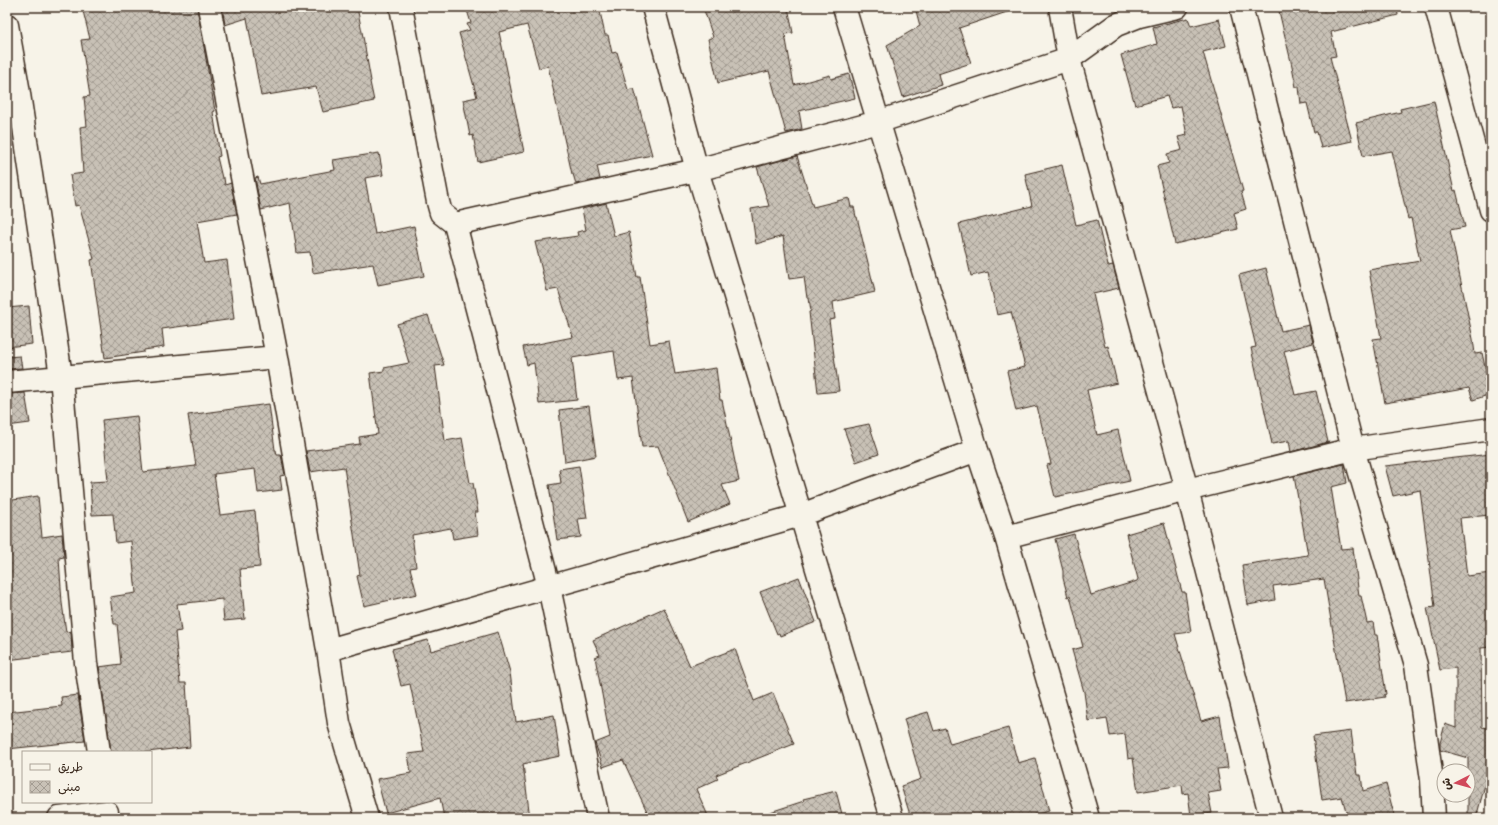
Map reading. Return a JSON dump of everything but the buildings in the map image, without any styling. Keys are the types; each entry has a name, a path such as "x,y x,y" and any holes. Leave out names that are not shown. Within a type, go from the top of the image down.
{"street":[{"path":"209,7 277,358 328,650 339,723 367,818"},
{"path":"400,7 438,202 441,213 456,224 549,587 598,818"},
{"path":"653,7 697,170 892,818"},
{"path":"844,7 976,450 1006,537 1088,818"},
{"path":"1060,7 1069,59 1187,490 1271,818"},
{"path":"456,224 697,170 878,122 1069,59 1116,25 1139,16 1177,7"},
{"path":"1241,7 1353,449 1416,664 1432,780 1434,818"},
{"path":"1436,7 1491,210"},
{"path":"7,25 12,87 61,376 86,663 99,751"},
{"path":"7,382 277,358"},
{"path":"1006,537 1353,449 1491,429"},
{"path":"328,650 801,515 976,450"},
{"path":"59,818 107,811"}]}
